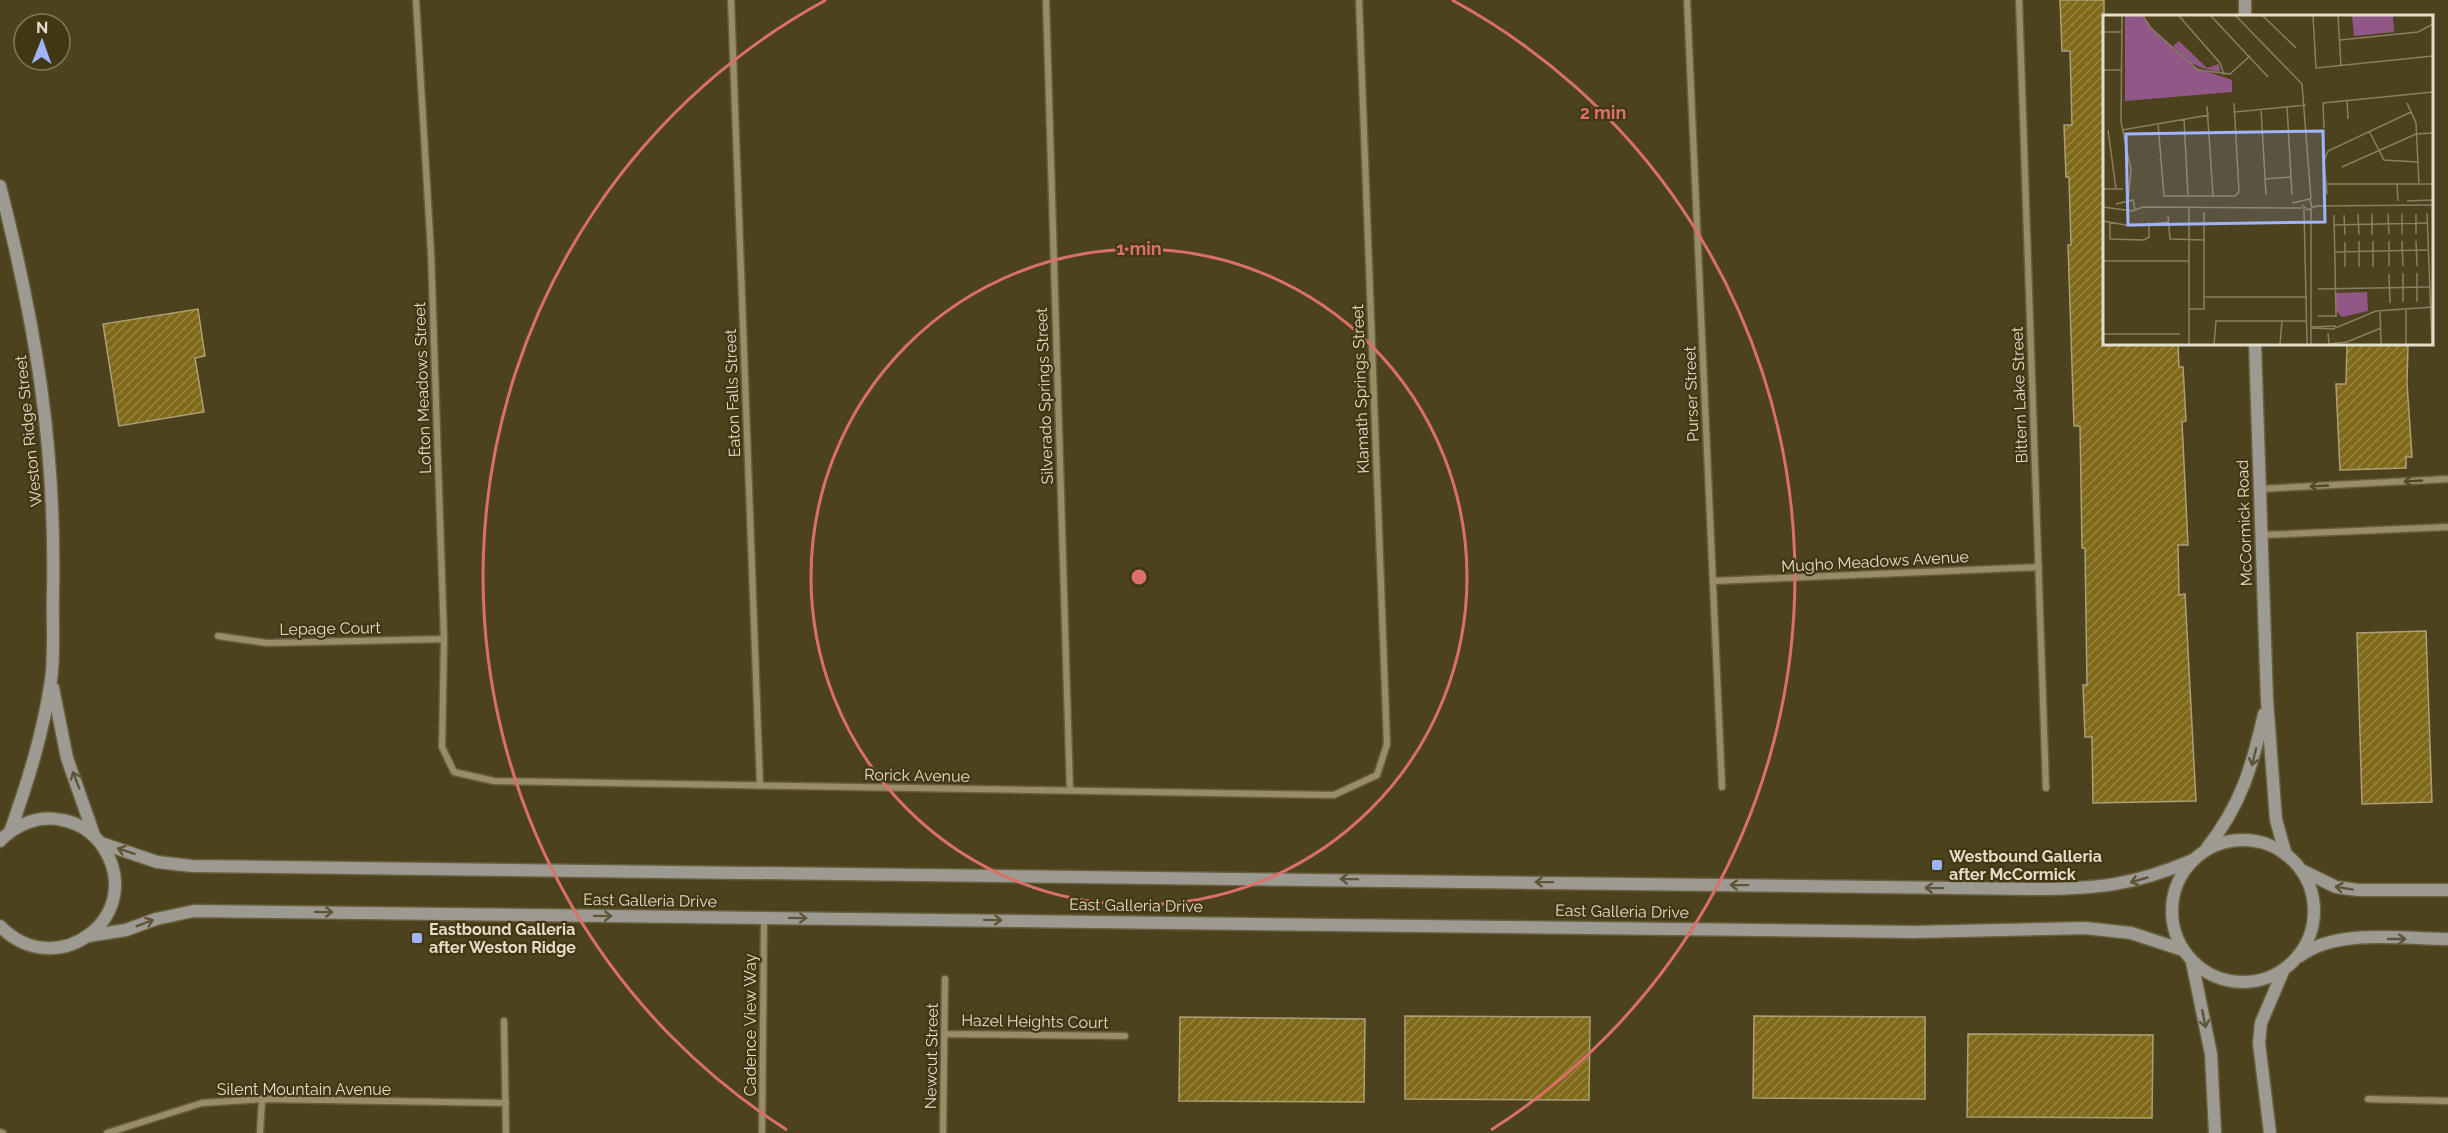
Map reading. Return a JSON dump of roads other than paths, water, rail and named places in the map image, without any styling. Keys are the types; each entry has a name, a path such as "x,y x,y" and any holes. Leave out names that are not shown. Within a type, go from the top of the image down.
{"main road":[{"name":"Weston Ridge Street","path":"0,186 9,234 32,319 50,446 54,545 51,677 36,759 3,838"},
{"name":"McCormick Road","path":"2255,345 2267,700 2276,820 2286,855"},
{"name":"Weston Ridge Street","path":"51,677 67,758 97,840 114,871 114,892 103,921 88,936"},
{"name":"McCormick Road","path":"2204,852 2234,809 2245,785 2253,765 2267,700"},
{"name":"East Galleria Drive","path":"3,838 37,820 57,819 77,825 97,840 157,862 192,866 2034,889 2091,889 2125,884 2193,860"},
{"path":"2270,1133 2259,1042 2261,1023 2289,965 2308,939 2313,919 2311,889 2301,870 2286,855 2268,845 2244,840 2217,845 2193,860 2177,882 2173,896 2172,924 2183,950 2192,962 2204,971 2231,982 2261,980 2289,965 2310,949 2337,939 2448,939"},
{"path":"2301,870 2336,887 2358,890 2448,890"},
{"name":"East Galleria Drive","path":"2,930 22,943 51,949 71,946 88,936 126,930 156,919 194,910 1914,932 2085,928 2131,933 2183,950"},
{"path":"2192,962 2211,1054 2215,1133"}],"street":[{"name":"Lofton Meadows Street","path":"416,0 432,253 444,639 442,747 454,772"},
{"name":"Eaton Falls Street","path":"731,0 760,786"},
{"name":"Silverado Springs Street","path":"1046,0 1070,791"},
{"name":"Klamath Springs Street","path":"1359,0 1387,744 1377,775"},
{"name":"Purser Street","path":"1688,0 1722,787"},
{"name":"Bittern Lake Street","path":"2019,0 2046,788"},
{"path":"2259,489 2448,479"},
{"path":"2262,535 2448,527"},
{"name":"Mugho Meadows Avenue","path":"1713,581 2039,567"},
{"name":"Lepage Court","path":"218,636 267,643 444,639"},
{"name":"Rorick Avenue","path":"454,772 494,781 1334,795 1377,775"},
{"name":"Cadence View Way","path":"762,1133 764,917"},
{"name":"Newcut Street","path":"943,1133 945,979"},
{"path":"504,1022 506,1133"},
{"name":"Hazel Heights Court","path":"944,1034 1125,1035"},
{"path":"261,1133 262,1099"},
{"name":"Silent Mountain Avenue","path":"106,1133 202,1103 262,1099 506,1103"},
{"path":"2368,1099 2448,1101"}],"place":[{"name":"Westbound Galleria after McCormick","path":"1937,865"},
{"name":"Eastbound Galleria after Weston Ridge","path":"417,938"}]}
